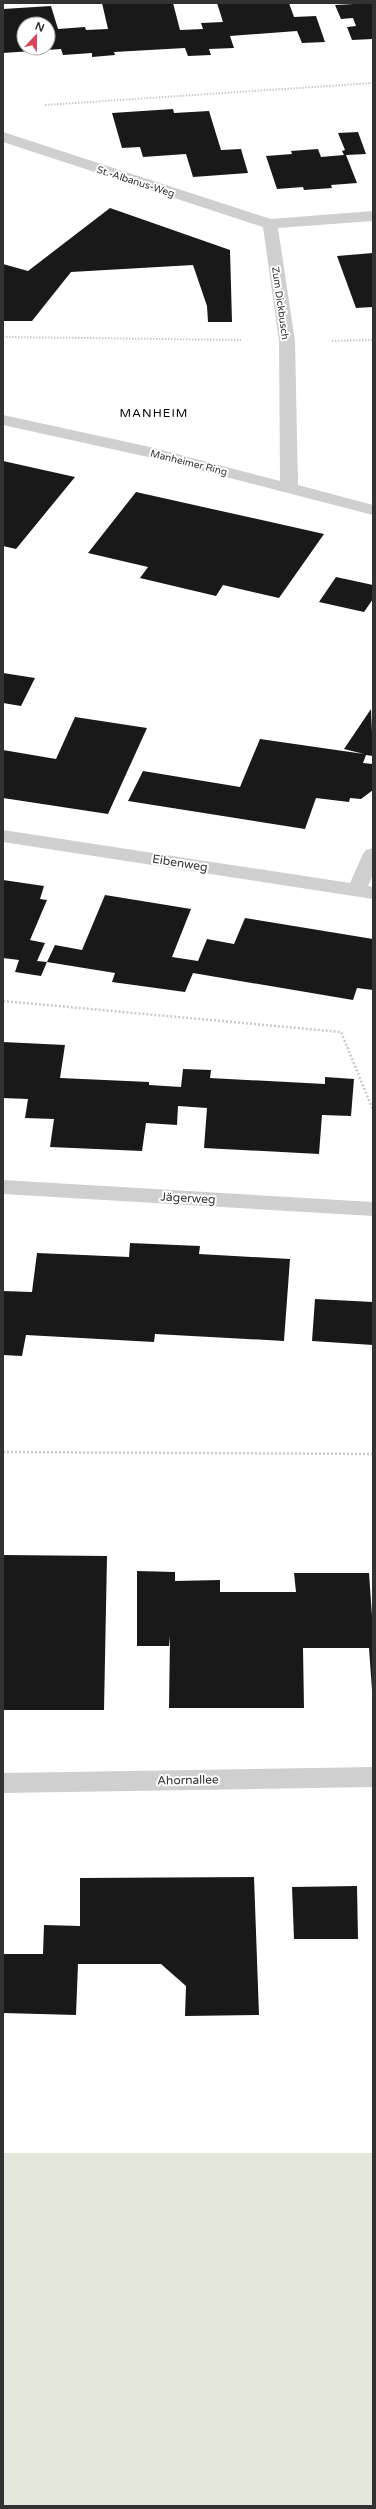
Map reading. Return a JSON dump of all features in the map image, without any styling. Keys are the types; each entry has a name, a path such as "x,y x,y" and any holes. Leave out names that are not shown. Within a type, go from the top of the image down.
{"street":[{"name":"St.-Albanus-Weg","path":"3,137 270,224"},
{"path":"270,224 373,216"},
{"name":"Zum Dickbusch","path":"270,224 287,341 289,487"},
{"name":"Manheimer Ring","path":"3,420 150,452 373,510"},
{"name":"Eibenweg","path":"3,836 365,891"},
{"path":"365,891 373,854"},
{"name":"Jägerweg","path":"3,1187 373,1209"},
{"name":"Ahornallee","path":"3,1783 373,1778"}],"path":[{"path":"42,105 373,83"},
{"path":"3,338 287,341"},
{"path":"3,1001 342,1032 373,1110"},
{"path":"3,1452 373,1454"}],"shaded area":[{"path":"3,2153 373,2153 373,2506 3,2506"}],"building":[{"path":"102,3 173,3 180,30 203,29 201,23 223,22 217,3 289,3 294,17 316,16 325,42 302,43 297,31 230,36 234,48 209,49 211,55 188,56 185,48 114,52 115,55 92,57 92,53 63,55 61,49 56,49 56,22 58,29 85,27 86,30 108,29"},
{"path":"373,3 373,39 352,40 347,27 356,26 353,18 341,19 335,5"},
{"path":"51,6 54,16 16,16 16,52 3,53 3,9"},
{"path":"173,109 174,113 209,111 221,150 241,149 248,173 193,177 186,154 143,157 140,147 122,148 112,113"},
{"path":"358,132 366,154 346,155 357,183 331,185 332,188 304,190 303,187 277,189 266,156 292,154 291,151 318,149 321,157 344,155 342,151 345,150 338,133"},
{"path":"110,208 230,250 232,322 208,322 207,306 193,265 71,272 32,321 3,321 3,264 28,271"},
{"path":"373,253 373,307 356,308 337,256"},
{"path":"3,461 75,477 16,549 3,546"},
{"path":"136,492 324,534 279,598 223,585 216,596 140,578 148,567 88,553"},
{"path":"336,577 373,585 373,599 364,612 319,602"},
{"path":"3,673 35,678 21,706 3,703"},
{"path":"371,709 373,756 366,755 363,763 373,764 373,790 361,799 350,798 349,802 316,798 305,829 128,801 143,771 240,787 260,739 364,754 344,749"},
{"path":"75,717 147,728 108,814 3,798 3,750 56,759"},
{"path":"3,880 44,886 40,899 47,900 30,940 45,943 37,961 47,962 41,976 15,972 19,960 3,958"},
{"path":"105,895 191,909 172,957 198,961 207,939 234,944 245,918 373,939 373,990 357,988 353,1000 193,973 185,992 112,982 115,973 47,962 55,945 82,950"},
{"path":"3,1042 65,1045 60,1078 149,1082 149,1085 181,1087 183,1069 211,1070 210,1078 325,1084 325,1077 354,1079 351,1116 322,1115 319,1154 204,1148 207,1108 178,1106 177,1125 146,1123 142,1151 50,1147 54,1119 25,1118 28,1099 3,1098"},
{"path":"130,1243 200,1246 199,1254 290,1259 284,1341 155,1334 154,1342 26,1335 22,1356 3,1355 3,1291 32,1292 37,1253 129,1257"},
{"path":"315,1299 373,1302 373,1345 312,1341"},
{"path":"3,1555 107,1556 104,1710 3,1710"},
{"path":"137,1571 175,1572 175,1581 220,1580 220,1592 296,1592 294,1573 369,1573 373,1630 373,1704 369,1648 303,1648 304,1708 169,1708 170,1636 169,1646 137,1646"},
{"path":"254,1877 259,2015 185,2016 186,1986 161,1964 78,1964 76,2015 3,2013 3,1954 43,1954 44,1925 80,1926 80,1878"},
{"path":"357,1886 358,1939 294,1939 292,1887"}],"district":[{"name":"MANHEIM","path":"154,413"}]}
